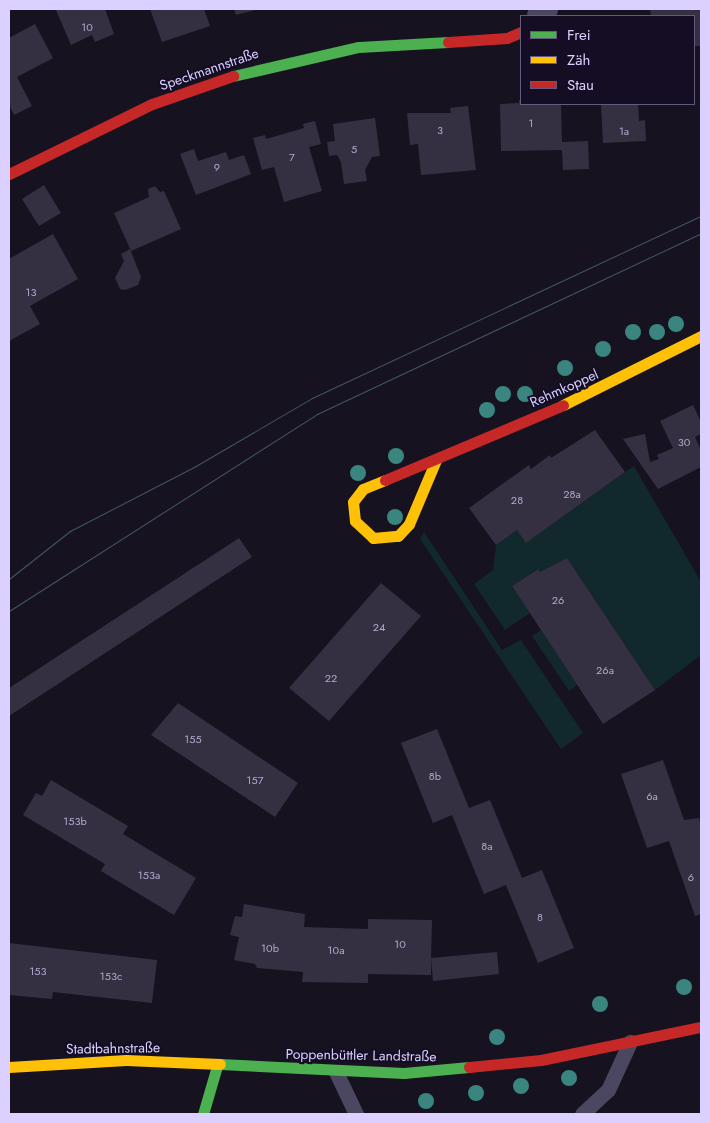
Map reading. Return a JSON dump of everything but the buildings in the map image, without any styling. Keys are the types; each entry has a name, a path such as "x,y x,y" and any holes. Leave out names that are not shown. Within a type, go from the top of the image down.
{"street":[{"name":"Speckmannstraße","path":"9,174 152,104 257,67 359,47 507,38 520,32"},
{"name":"Rehmkoppel","path":"436,460 409,524 398,536 373,538 355,521 353,502 363,489 436,460 587,395 701,336"},
{"name":"Poppenbüttler Landstraße","path":"217,1066 336,1072 475,1069 630,1042 701,1027"},
{"name":"Stadtbahnstraße","path":"9,1067 126,1060 217,1066"},
{"path":"203,1114 217,1066"}],"lane":[{"path":"582,1114 608,1090 630,1042"},
{"path":"336,1072 356,1114"}],"green space":[{"path":"634,466 701,582 701,655 655,690 567,558 540,572 537,569 512,586 530,613 505,630 474,584 493,570 496,545 517,530 527,542"},
{"path":"424,532 502,650 521,640 583,733 561,749 420,539"},
{"path":"541,630 577,685 569,691 532,636"}],"tram line":[{"path":"9,579 70,531 194,467 312,398 701,216"},
{"path":"9,611 317,414 701,233"}],"traffic: fast":[{"path":"233,76 359,47 448,42"},
{"path":"220,1064 404,1073 469,1067"},
{"path":"203,1114 217,1066"}],"traffic: slow":[{"path":"563,405 701,336"},
{"path":"385,480 363,489 353,502 355,521 373,538 398,536 409,524 436,460"},
{"path":"9,1067 126,1060 220,1064"}],"traffic: jam":[{"path":"448,42 507,38 520,32"},
{"path":"9,174 152,104 233,76"},
{"path":"385,480 563,405"},
{"path":"469,1067 541,1060 701,1027"}]}
